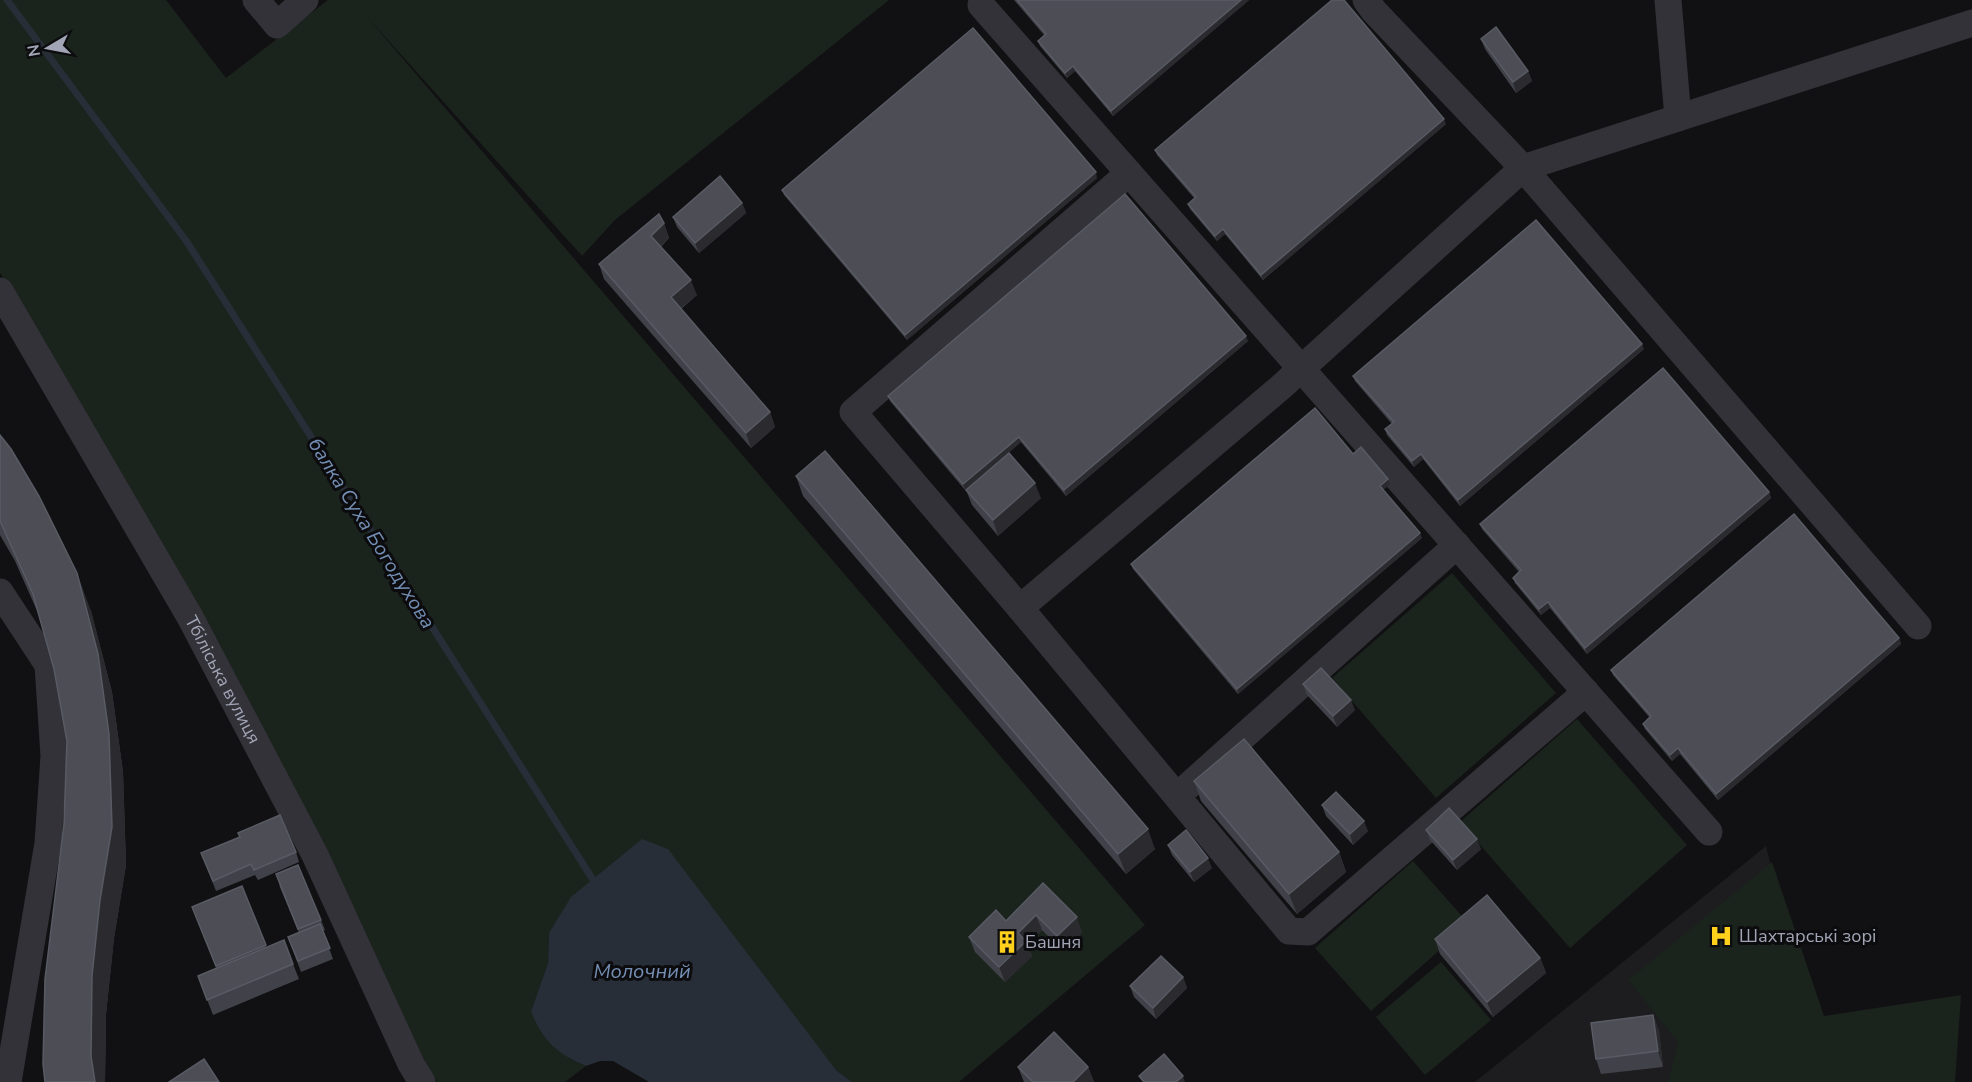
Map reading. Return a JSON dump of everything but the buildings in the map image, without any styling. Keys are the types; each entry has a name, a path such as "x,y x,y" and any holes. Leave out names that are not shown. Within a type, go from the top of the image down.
{"lane":[{"path":"256,0 277,25 305,0"},
{"path":"1366,0 1523,168 1918,626"},
{"path":"1668,0 1678,118"},
{"path":"981,5 1709,832"},
{"path":"1020,608 1301,368 1523,168 1972,23"},
{"path":"1129,173 852,412 1020,608 1289,931 1308,932 1586,692"},
{"name":"Тбіліська вулиця","path":"4,308 190,617 315,855 411,1064 422,1082"},
{"path":"1177,796 1457,545"},
{"path":"0,592 48,664 54,756 48,843 8,1082"}],"shaded area":[{"path":"0,0 166,0 226,78 328,0 889,0 615,220 582,256 368,18 1145,925 959,1082 852,1082 836,1070 549,933 548,963 531,1011 570,1059 586,1066 565,1082 437,1082 413,1041 64,376 0,273"},
{"path":"1452,573 1556,693 1436,798 1332,678"},
{"path":"1577,719 1687,845 1570,948 1460,822"},
{"name":"Шахтарські зорі","path":"1766,846 1810,1027 1795,1082 1475,1082"},
{"path":"1413,861 1469,924 1371,1011 1315,948"},
{"name":"Шахтарські зорі","path":"1772,862 1824,1016 1961,995 1955,1082 1668,1082 1678,1042 1628,980"},
{"path":"1441,962 1491,1020 1425,1075 1376,1017"}],"water":[{"name":"Молочний","path":"642,839 668,849 836,1070 852,1082 649,1082 613,1061 600,1061 586,1066 552,1045 540,1030 531,1011 548,963 549,933 571,897"}],"waterway":[{"name":"балка Суха Богодухова","path":"7,0 187,242 597,886"}],"place":[{"name":"Шахтарські зорі","path":"1721,936"},
{"name":"Башня","path":"1007,942"}]}
